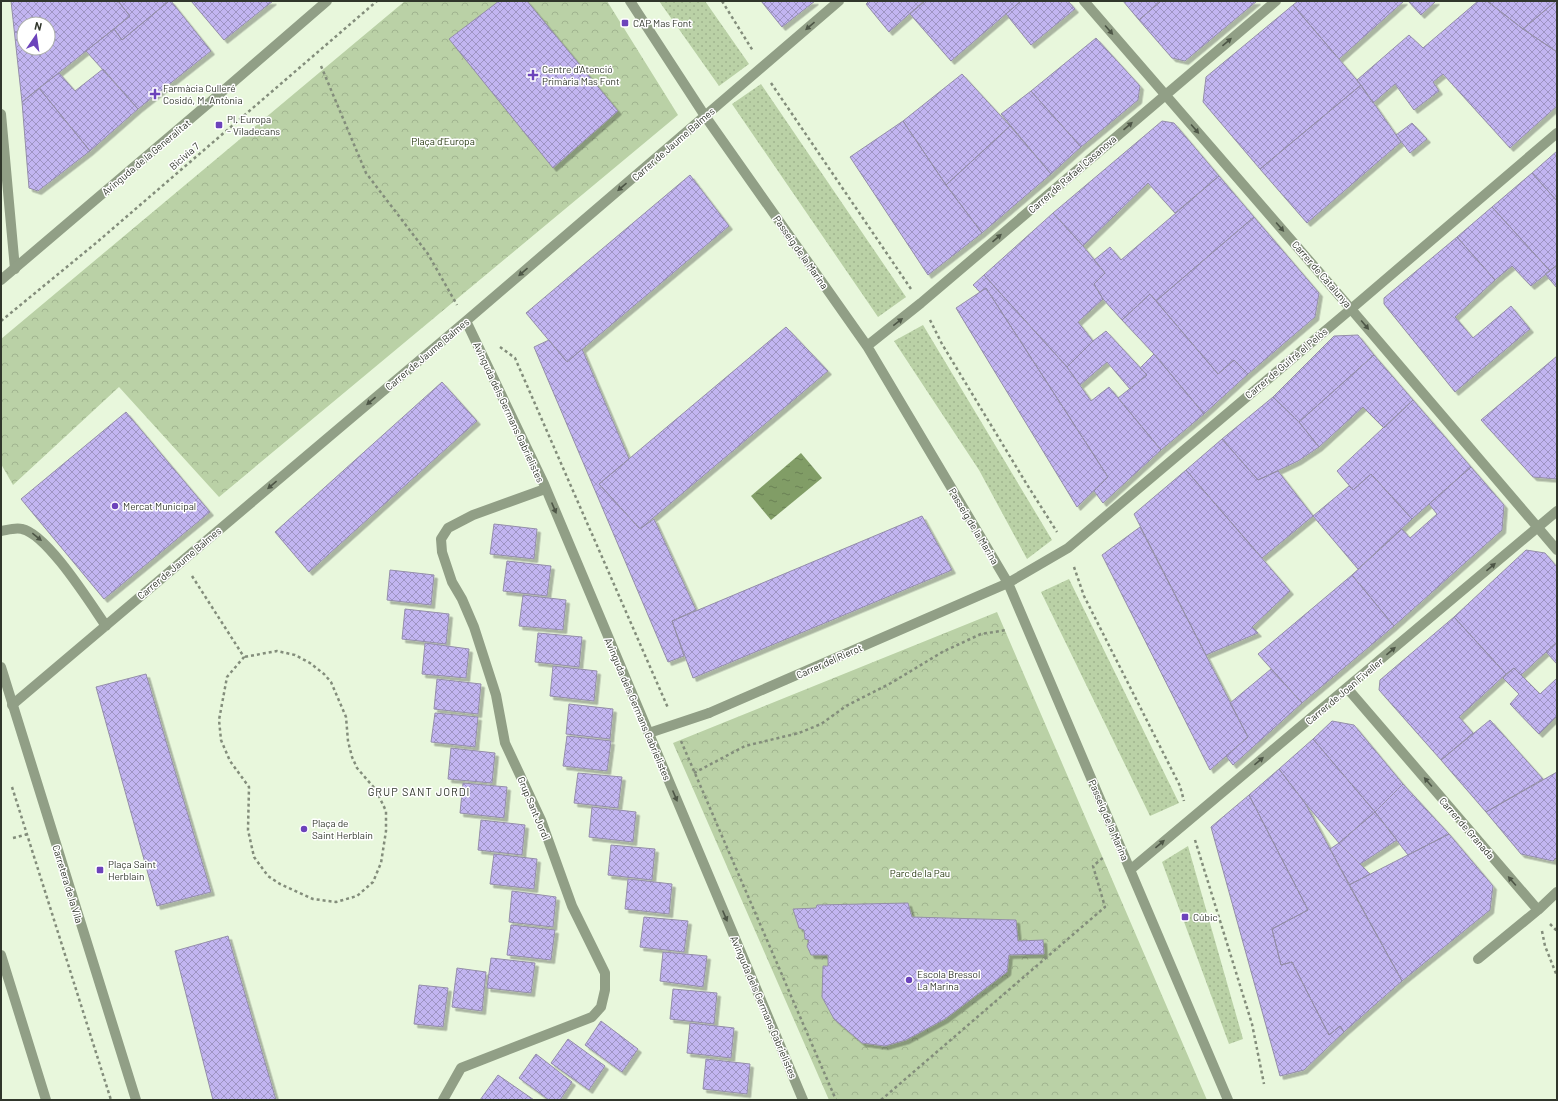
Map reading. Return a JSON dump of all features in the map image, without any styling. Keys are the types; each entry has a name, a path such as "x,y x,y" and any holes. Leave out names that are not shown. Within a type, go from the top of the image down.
{"street":[{"name":"Avinguda de la Generalitat","path":"1,280 327,1"},
{"name":"Passeig de la Marina","path":"630,1 705,116 867,346 1008,583 1228,1100"},
{"name":"Carrer de Jaume Balmes","path":"12,705 466,321 839,1"},
{"name":"Carrer de Catalunya","path":"1084,1 1351,309 1557,550"},
{"name":"Carrer de Rafael Casanova","path":"867,346 921,303 1276,1"},
{"path":"1,114 15,269"},
{"name":"Carrer de Guifré el Pelós","path":"1008,583 1068,548 1557,133"},
{"name":"Avinguda dels Germans Gabrielistes","path":"466,321 546,489 803,1100"},
{"name":"Grup Sant Jordi","path":"443,1100 461,1068 592,1016 601,1007 605,990 604,973 572,906 541,820 505,743 496,695 479,642 462,599 452,582 442,552 441,539 448,528 473,515 546,489"},
{"name":"Carrer de Joan Fiveller","path":"1130,870 1557,511"},
{"path":"1,531 22,528 35,534 54,553 106,626"},
{"name":"Carrer del Rierot","path":"649,733 709,713 1008,583"},
{"name":"Carretera de la Vila","path":"1,667 136,1100"},
{"name":"Carrer de Granada","path":"1347,688 1538,910"},
{"path":"1478,959 1538,910 1557,892"},
{"path":"1,955 46,1100"}],"path":[{"name":"Bicivia 7","path":"1,321 96,243 377,1"},
{"path":"722,1 745,36 762,68 921,303 958,370 1026,484 1068,548 1084,596 1180,786 1189,820 1252,1024 1264,1084"},
{"path":"321,66 366,173 428,254 466,321"},
{"path":"496,344 515,358 675,724 694,772 836,1100"},
{"path":"182,561 244,658"},
{"path":"694,772 745,746 799,733 821,724 846,706 891,683 944,651 981,634 1027,627"},
{"path":"277,651 295,655 310,663 324,674 331,682 346,717 348,741 352,757 357,768 376,790 386,811 386,831 381,863 372,882 357,896 336,902 313,899 280,884 268,876 254,857 248,830 249,787 230,761 221,740 219,720 227,677 244,658 277,651"},
{"path":"12,787 35,855 111,1100"},
{"path":"13,838 28,834"},
{"path":"881,1100 1105,907 1093,866 1119,844"},
{"path":"1538,910 1544,946 1557,976"}],"green space":[{"name":"Plaça d'Europa","path":"405,1 607,1 678,115 219,497 119,387 13,485 1,464 1,339"},
{"path":"659,1 705,1 749,64 719,86"},
{"path":"761,84 906,297 878,317 732,104"},
{"path":"923,325 1052,540 1027,559 979,470 894,341"},
{"path":"1069,579 1179,803 1150,816 1041,592"},
{"name":"Parc de la Pau","path":"997,612 1207,1100 829,1100 673,743"},
{"path":"1188,846 1243,1039 1229,1044 1162,862"}],"water":[{"path":"801,453 822,478 771,520 751,496"}],"building":[{"path":"11,1 118,1 130,16 22,102 17,56 56,56 56,16 16,16 16,47"},
{"path":"118,1 169,1 122,40 114,29 130,16"},
{"path":"169,1 171,1 211,51 138,109 86,51 114,29 122,40"},
{"path":"191,1 273,1 224,40"},
{"name":"Centre d'Atenció Primària Mas Font","path":"499,1 527,1 618,111 553,168 449,39"},
{"path":"761,1 815,1 782,27"},
{"path":"869,1 924,1 889,32 866,4"},
{"path":"925,1 1021,1 951,61 910,14"},
{"path":"1021,1 1068,1 1075,9 1031,45 1006,14"},
{"path":"1123,1 1161,1 1139,20"},
{"path":"1161,1 1257,1 1185,61 1172,58 1139,20"},
{"path":"1298,1 1404,1 1339,59 1293,5"},
{"path":"1408,1 1436,1 1421,15"},
{"path":"1478,1 1487,1 1523,29 1557,52 1557,106 1510,148 1443,74 1433,82 1439,91 1414,110 1395,84 1373,103 1357,80 1409,35 1423,48"},
{"path":"1487,1 1556,1 1523,29"},
{"path":"1557,1 1557,52 1523,29"},
{"path":"1293,5 1361,85 1260,169 1203,102 1206,77"},
{"path":"1096,38 1140,86 1138,100 1081,147 1031,91"},
{"path":"103,69 138,109 90,151 39,88 59,73 75,91"},
{"path":"962,74 1010,126 946,185 903,121"},
{"path":"1361,85 1401,142 1307,223 1260,169"},
{"path":"39,88 90,151 38,191 29,188 22,102"},
{"path":"1031,91 1081,147 1051,174 1001,114"},
{"path":"903,121 946,185 982,233 928,275 850,157"},
{"path":"1162,121 1174,123 1219,176 1175,213 1148,183 1083,246 1053,213"},
{"path":"1412,123 1427,139 1410,153 1396,135"},
{"path":"1010,126 1051,174 982,233 946,185"},
{"path":"1557,151 1557,201 1532,173"},
{"path":"1532,173 1557,201 1557,265 1550,271 1492,207"},
{"path":"690,175 729,226 567,362 526,313"},
{"path":"1219,176 1254,217 1156,301 1150,294 1122,320 1103,299 1094,284 1105,273 1094,260 1110,247 1121,260"},
{"path":"1492,207 1550,271 1531,286 1512,266 1495,280 1457,237"},
{"path":"1053,213 1105,273 1094,284 1103,299 1078,322 1093,341 1067,367 984,275"},
{"path":"1254,217 1319,293 1315,317 1248,374 1234,360 1218,374 1156,301"},
{"path":"1457,237 1495,280 1455,317 1473,338 1511,306 1530,329 1455,392 1384,304 1384,298"},
{"path":"1557,265 1557,288 1545,274"},
{"path":"984,275 1067,367 1091,401 1109,387 1161,450 1103,503 1094,491 1108,477 986,288 980,292 973,285"},
{"path":"986,288 1108,477 1077,507 956,308"},
{"path":"1150,294 1218,374 1234,360 1248,374 1204,414 1154,354 1122,320"},
{"path":"786,327 828,371 640,529 599,484"},
{"path":"1106,331 1147,375 1130,389 1107,362 1080,385 1067,367 1093,341"},
{"path":"1358,335 1374,355 1299,422 1273,397 1334,336"},
{"path":"549,340 567,362 582,349 629,459 599,484 640,529 654,519 696,610 672,621 684,656 668,662 534,347"},
{"path":"1154,354 1204,414 1161,450 1118,398 1147,375 1140,368"},
{"path":"1374,355 1413,400 1384,428 1363,407 1319,447 1299,422"},
{"path":"1557,356 1557,479 1533,477 1481,420"},
{"path":"442,382 477,421 309,572 275,532"},
{"path":"1273,397 1299,422 1319,447 1298,461 1258,480 1222,439"},
{"path":"1413,400 1471,467 1412,519 1371,474 1353,490 1337,471"},
{"name":"Mercat Municipal","path":"126,412 210,512 104,599 21,499"},
{"path":"1222,439 1258,480 1278,471 1313,516 1262,558 1186,470"},
{"path":"1471,467 1504,505 1502,530 1394,626 1352,575 1402,529 1410,538 1437,514 1429,504"},
{"path":"1186,470 1290,591 1252,627 1258,633 1206,655 1134,514"},
{"path":"1371,474 1412,519 1358,569 1313,516 1349,486 1353,490"},
{"path":"922,516 952,570 693,678 672,621"},
{"path":"494,524 537,529 534,559 490,554"},
{"path":"1140,527 1248,737 1210,770 1102,555"},
{"path":"1526,550 1545,553 1557,567 1557,642 1521,675 1514,668 1506,674 1454,617"},
{"path":"507,561 551,566 547,596 503,591"},
{"path":"390,570 434,575 431,605 387,600"},
{"path":"1352,575 1394,626 1302,703 1258,654"},
{"path":"523,595 566,600 563,630 519,626"},
{"path":"405,609 449,614 446,644 402,639"},
{"path":"1454,617 1506,674 1459,717 1473,733 1441,760 1379,690 1380,680"},
{"path":"538,633 582,637 579,667 535,662"},
{"path":"1557,642 1557,664 1546,652"},
{"path":"425,643 469,649 466,678 422,674"},
{"path":"553,666 597,671 594,701 550,696"},
{"path":"1514,668 1540,694 1556,679 1557,680 1557,716 1539,734 1510,704 1519,694 1503,678"},
{"path":"1271,669 1302,703 1233,765 1226,756 1248,737 1230,703"},
{"path":"146,674 211,892 157,906 96,687"},
{"path":"437,679 481,684 478,714 434,709"},
{"path":"569,704 613,709 610,739 566,734"},
{"path":"435,713 478,717 475,747 431,742"},
{"path":"1490,720 1543,779 1486,812 1441,760"},
{"path":"1332,721 1354,725 1403,784 1375,812 1313,739"},
{"path":"567,736 611,741 607,771 563,766"},
{"path":"1313,739 1375,812 1339,843 1305,803 1279,769"},
{"path":"451,748 495,753 492,783 448,779"},
{"path":"1279,769 1305,803 1402,981 1344,1032 1340,1026 1329,1035 1292,962 1281,965 1272,929 1308,910 1249,795"},
{"path":"1557,772 1557,857 1553,861 1521,854 1486,812"},
{"path":"578,773 622,777 618,808 574,803"},
{"path":"463,783 507,787 504,818 460,813"},
{"path":"1403,784 1449,834 1408,855 1375,812"},
{"path":"1249,795 1308,910 1272,929 1281,965 1292,962 1329,1035 1340,1026 1344,1032 1304,1070 1280,1076 1211,827"},
{"path":"592,807 636,812 633,842 589,837"},
{"path":"1375,812 1397,840 1360,864 1339,843"},
{"path":"481,820 525,825 522,855 478,850"},
{"path":"1449,834 1493,886 1490,910 1402,981 1349,885"},
{"path":"1339,843 1370,874 1349,885 1330,849"},
{"path":"611,845 655,849 652,880 608,875"},
{"path":"494,854 537,859 534,889 490,884"},
{"path":"628,879 672,884 669,914 625,909"},
{"path":"512,891 556,897 553,927 509,922"},
{"name":"Escola Bressol La Marina","path":"908,903 912,917 1016,920 1018,941 1043,940 1044,954 1009,955 1007,972 945,1019 906,1040 885,1046 862,1043 834,1019 822,997 823,966 828,966 828,955 811,955 807,946 809,940 805,939 804,930 799,928 793,909 816,908 817,905"},
{"path":"644,917 688,921 684,952 640,947"},
{"path":"511,925 555,930 551,960 507,955"},
{"path":"228,936 276,1100 213,1100 175,951"},
{"path":"663,952 707,956 703,987 660,981"},
{"path":"491,958 535,963 531,993 487,988"},
{"path":"457,968 486,972 482,1011 452,1007"},
{"path":"419,985 448,988 443,1027 414,1024"},
{"path":"673,989 717,993 714,1024 670,1019"},
{"path":"601,1021 638,1049 622,1072 585,1045"},
{"path":"690,1023 734,1028 731,1058 687,1053"},
{"path":"568,1039 605,1066 589,1090 551,1063"},
{"path":"536,1054 572,1082 560,1100 549,1100 519,1078"},
{"path":"706,1059 750,1064 747,1094 703,1089"},
{"path":"498,1075 534,1100 480,1100"}],"place":[{"name":"CAP Mas Font","path":"625,23"},
{"name":"Centre d'Atenció Primària Mas Font","path":"533,75"},
{"name":"Farmàcia Culleré Cosidó, M. Antònia","path":"155,94"},
{"name":"Pl. Europa - Viladecans","path":"219,125"},
{"name":"Mercat Municipal","path":"115,506"},
{"name":"Plaça de Saint Herblain","path":"304,829"},
{"name":"Plaça Saint Herblain","path":"100,870"},
{"name":"Cúbic","path":"1185,917"},
{"name":"Escola Bressol La Marina","path":"909,980"}],"district":[{"name":"GRUP SANT JORDI","path":"419,791"}]}
